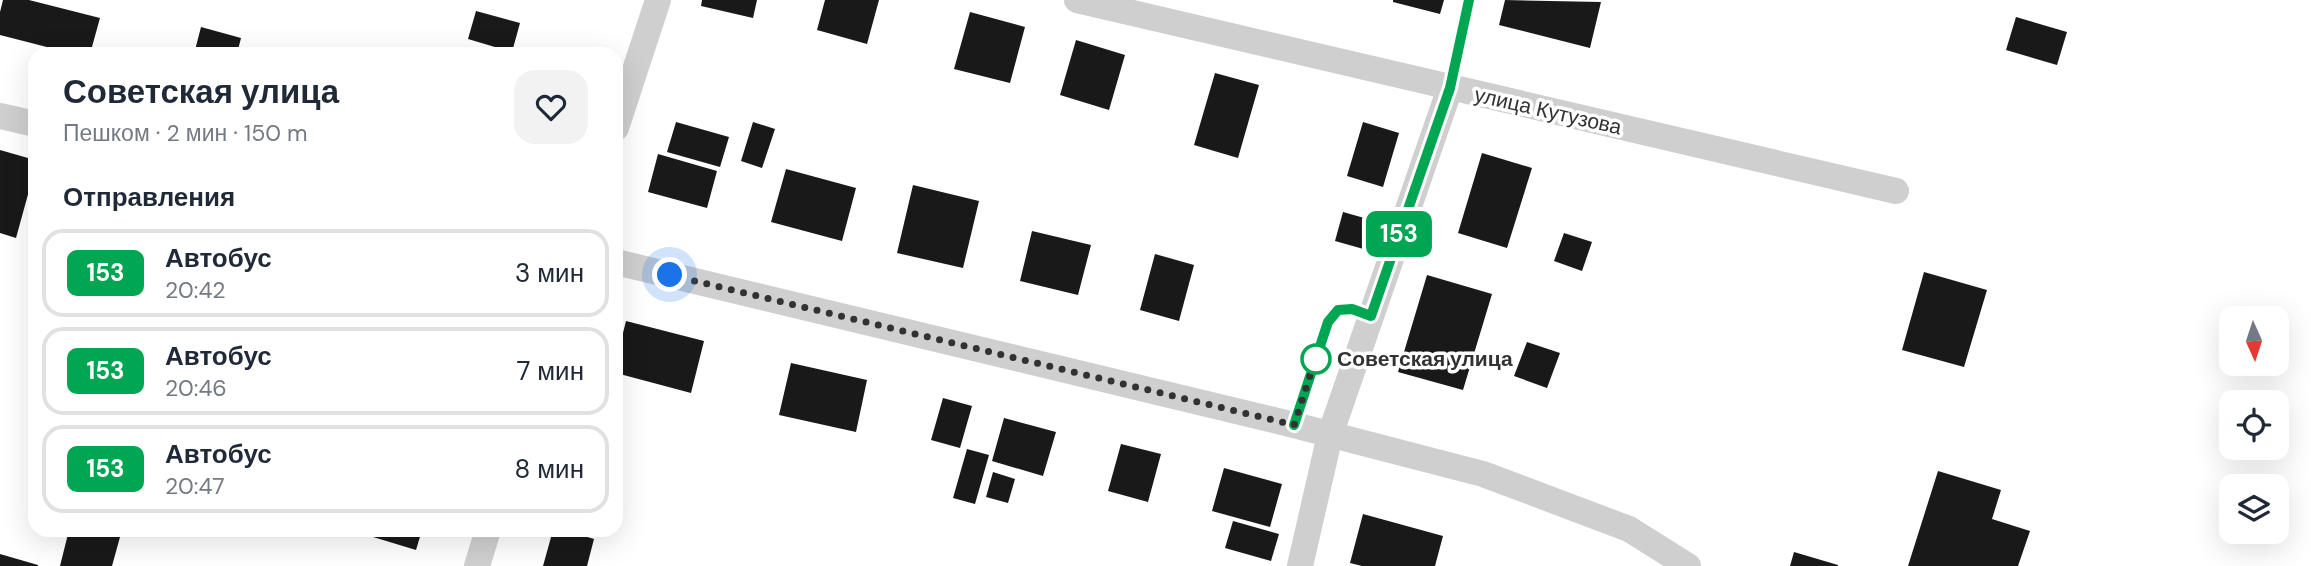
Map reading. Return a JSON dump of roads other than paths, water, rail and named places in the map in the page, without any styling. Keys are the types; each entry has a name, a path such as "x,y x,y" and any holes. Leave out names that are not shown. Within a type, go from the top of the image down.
{"street":[{"path":"623,107 658,0"},
{"name":"улица Кутузова","path":"1077,0 1896,191"},
{"path":"1300,566 1330,435 1450,88"},
{"path":"0,116 28,122"},
{"path":"623,264 1294,425 1483,474 1629,529 1688,566"},
{"path":"477,566 486,537"}],"lane":[{"path":"1450,88 1469,0"},
{"path":"1294,425 1328,322 1338,310 1345,309 1371,316"}],"place":[{"name":"Советская улица","path":"1316,359"}]}
